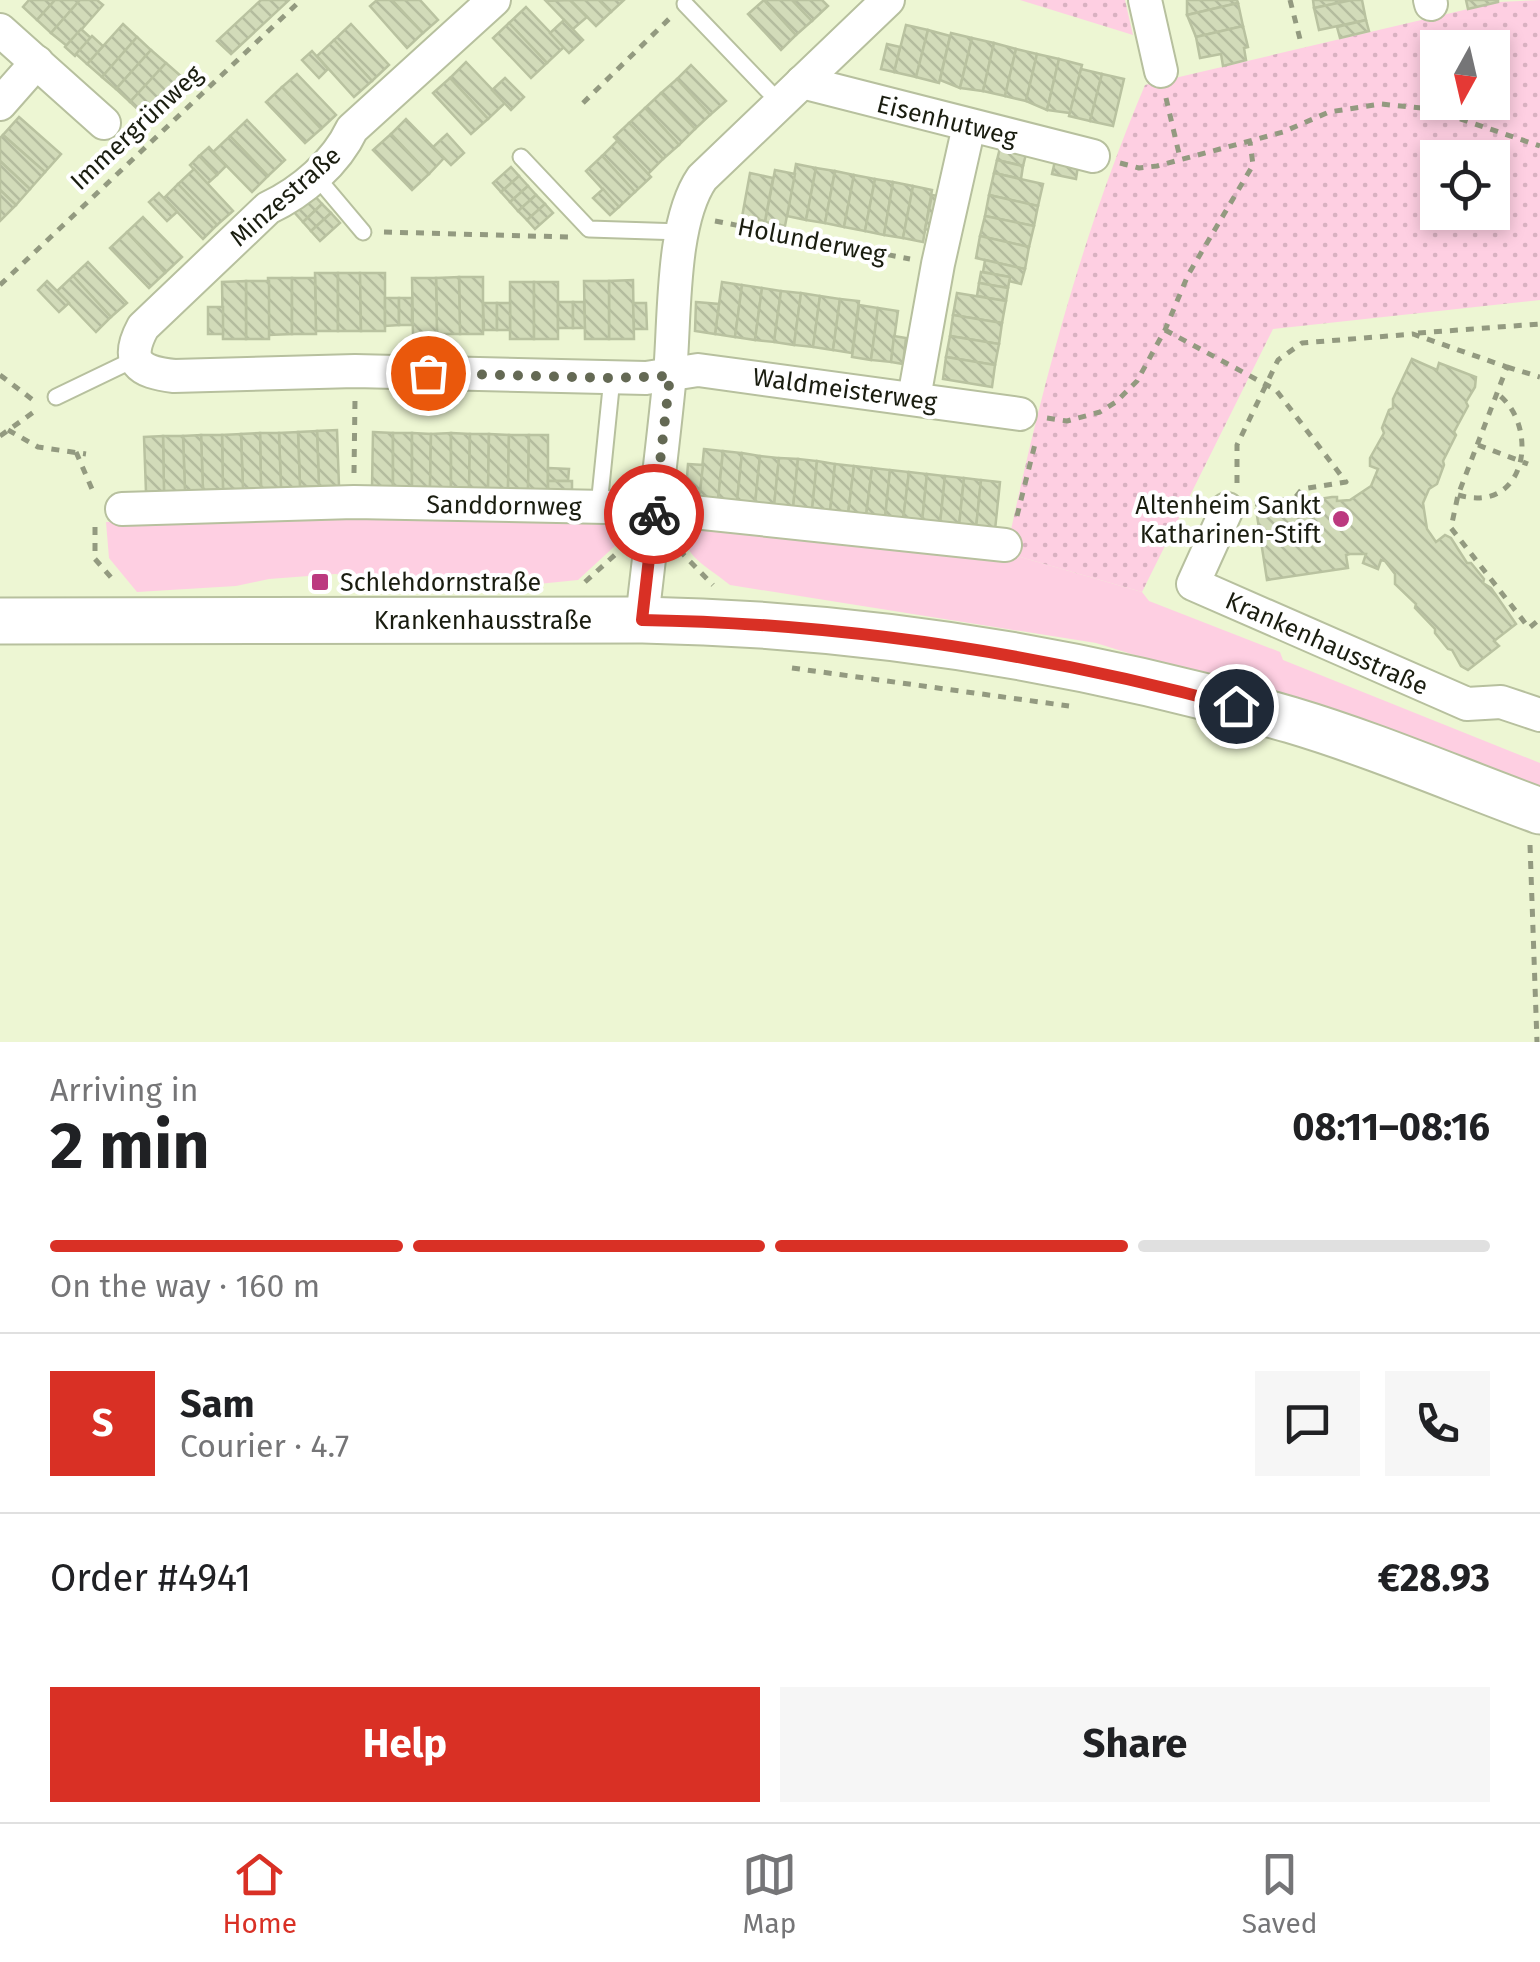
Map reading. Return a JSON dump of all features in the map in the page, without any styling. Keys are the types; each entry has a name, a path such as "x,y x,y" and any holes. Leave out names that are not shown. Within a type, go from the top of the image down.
{"street":[{"name":"Minzestraße","path":"135,359 136,341 143,326 268,208 290,198 342,150 352,129 494,0"},
{"path":"642,620 643,508 670,376 684,224 693,190 888,0"},
{"path":"1145,0 1161,70"},
{"path":"0,30 104,122"},
{"path":"0,104 36,62"},
{"name":"Eisenhutweg","path":"790,92 968,126 1093,156"},
{"path":"914,398 968,126"},
{"path":"135,359 145,370 174,376 355,371 670,376"},
{"name":"Waldmeisterweg","path":"670,376 698,370 1031,416"},
{"name":"Sanddornweg","path":"104,514 354,502 643,508 1005,545"},
{"name":"Krankenhausstraße","path":"1227,509 1193,584 1466,704 1501,702 1540,714"},
{"name":"Krankenhausstraße","path":"0,621 740,621 884,636 1063,664 1294,721 1535,826"}],"lane":[{"path":"685,4 790,92"},
{"path":"521,157 590,229 684,224"},
{"path":"314,176 363,232"},
{"path":"56,397 135,359"},
{"path":"600,496 612,378"}],"path":[{"name":"Immergrünweg","path":"0,285 301,0"},
{"path":"1290,0 1300,44"},
{"path":"582,103 685,4"},
{"path":"1161,70 1180,158"},
{"path":"1093,156 1148,168 1250,142 1329,112 1359,106 1420,109"},
{"path":"1468,120 1540,146"},
{"path":"1005,545 1012,542 1031,416 1083,419 1116,402 1136,380 1166,330 1188,275 1253,164 1250,142"},
{"name":"Holunderweg","path":"684,224 938,264"},
{"path":"363,232 574,237 590,229"},
{"path":"1227,509 1236,486 1238,446 1278,360 1302,342 1540,324"},
{"path":"1166,330 1267,383 1346,482 1302,489 1294,498 1227,509"},
{"path":"1413,334 1540,377"},
{"path":"1507,367 1458,495 1451,528 1529,628 1540,620"},
{"path":"354,502 355,371"},
{"path":"0,375 42,407 0,436"},
{"path":"1498,394 1516,406 1528,423"},
{"path":"8,430 38,446 86,454"},
{"path":"1478,446 1528,464"},
{"path":"76,452 104,514 95,558 118,585"},
{"path":"1458,495 1479,499 1500,494 1516,482 1531,454"},
{"path":"581,586 622,549 643,508"},
{"path":"774,665 1072,707"},
{"path":"1535,826 1540,844"},
{"path":"1535,826 1536,1042"}],"shaded area":[{"path":"1020,0 1125,0 1133,35"},
{"path":"1540,0 1540,300 1273,329 1142,592 1006,553 1064,316 1101,199 1145,85 1498,2"},
{"path":"624,516 616,545 578,580 528,585 335,574 137,592 109,558 106,522"},
{"path":"680,517 1006,553 1142,592 1149,601 1280,652 1283,660 1540,763 1540,786 1478,762 1096,643 730,585 689,550"}],"building":[{"path":"29,0 55,0 37,20 23,7"},
{"path":"55,0 80,0 51,33 37,20"},
{"path":"80,0 97,0 103,5 67,46 51,33"},
{"path":"261,0 289,0 231,54 217,41"},
{"path":"377,0 392,0 423,33 407,48 370,6"},
{"path":"392,0 420,0 438,20 423,33"},
{"path":"570,0 599,0 611,12 596,26"},
{"path":"570,0 587,17 573,29 546,1"},
{"path":"599,0 624,0 611,12"},
{"path":"764,0 796,35 781,50 748,14"},
{"path":"764,0 792,0 812,21 796,35"},
{"path":"792,0 822,0 828,6 812,21"},
{"path":"1187,0 1237,0 1238,3 1187,15"},
{"path":"1313,0 1352,0 1314,8"},
{"path":"1362,0 1366,20 1319,30 1314,8"},
{"path":"1466,0 1498,0 1498,2 1468,9"},
{"path":"1238,3 1243,26 1196,37 1187,15"},
{"path":"526,7 564,47 547,63 509,23"},
{"path":"564,20 583,40 569,53 550,33"},
{"path":"1366,20 1369,31 1340,38 1337,27"},
{"path":"509,23 547,63 531,78 493,38"},
{"path":"123,24 137,37 102,77 87,64"},
{"path":"351,24 389,65 372,81 334,40"},
{"path":"906,25 928,30 916,77 894,72"},
{"path":"1243,26 1248,47 1244,48 1246,60 1223,66 1221,54 1200,58 1196,37"},
{"path":"81,29 91,38 75,56 65,47"},
{"path":"928,30 950,36 939,83 916,77"},
{"path":"951,33 972,38 960,88 940,80"},
{"path":"92,36 103,46 87,64 76,54"},
{"path":"137,37 151,50 116,89 102,77"},
{"path":"972,38 994,43 983,91 960,88"},
{"path":"334,40 372,81 354,97 317,56"},
{"path":"994,43 1016,49 1005,96 983,91"},
{"path":"887,44 900,47 894,72 881,69"},
{"path":"1016,49 1037,54 1026,101 1005,96"},
{"path":"151,50 166,63 130,102 116,89"},
{"path":"312,51 328,69 319,78 302,60"},
{"path":"1037,54 1059,59 1047,110 1026,101"},
{"path":"1059,59 1082,65 1070,113 1047,110"},
{"path":"466,62 505,103 488,119 450,78"},
{"path":"166,63 181,76 145,116 130,102"},
{"path":"691,65 726,101 710,115 677,79"},
{"path":"1081,69 1102,74 1090,121 1069,116"},
{"path":"297,74 336,115 321,129 282,87"},
{"path":"1102,74 1124,79 1113,126 1090,121"},
{"path":"450,78 488,119 471,134 433,93"},
{"path":"505,78 524,97 511,110 492,90"},
{"path":"677,79 710,115 695,129 661,93"},
{"path":"282,87 321,129 305,143 266,102"},
{"path":"661,93 695,129 679,145 645,108"},
{"path":"645,108 679,145 663,159 629,123"},
{"path":"19,117 61,154 45,172 3,135"},
{"path":"406,119 444,158 429,174 391,134"},
{"path":"247,120 285,160 268,176 230,136"},
{"path":"629,123 663,159 648,174 614,137"},
{"path":"391,134 429,174 412,190 373,150"},
{"path":"447,134 464,153 451,165 433,147"},
{"path":"3,135 45,172 30,189 0,161"},
{"path":"230,136 268,176 252,192 213,152"},
{"path":"617,141 651,177 635,192 602,156"},
{"path":"209,147 226,166 217,175 199,156"},
{"path":"1000,148 1026,154 1023,166 997,160"},
{"path":"199,156 217,175 207,184 190,165"},
{"path":"602,156 635,192 619,207 586,171"},
{"path":"997,160 1023,166 1021,179 994,173"},
{"path":"0,161 30,189 16,205 0,190"},
{"path":"1055,161 1078,166 1076,179 1052,174"},
{"path":"796,164 816,168 806,220 787,216"},
{"path":"511,167 519,176 501,192 493,183"},
{"path":"816,168 835,171 825,223 806,220"},
{"path":"194,169 233,211 217,225 178,184"},
{"path":"775,170 795,174 785,226 765,222"},
{"path":"835,171 854,175 844,227 825,223"},
{"path":"750,173 773,178 765,221 742,217"},
{"path":"994,173 1043,184 1038,206 989,195"},
{"path":"854,175 875,179 865,231 844,227"},
{"path":"519,176 528,186 510,202 501,192"},
{"path":"875,179 893,182 884,235 865,231"},
{"path":"893,182 913,186 903,238 884,235"},
{"path":"178,184 217,225 203,239 164,198"},
{"path":"528,186 536,195 518,211 510,202"},
{"path":"913,186 932,190 923,242 903,238"},
{"path":"603,189 619,207 610,215 593,198"},
{"path":"0,190 16,205 0,221"},
{"path":"159,193 177,212 167,221 149,202"},
{"path":"313,194 322,204 303,222 294,212"},
{"path":"536,195 545,204 527,220 518,211"},
{"path":"932,195 944,197 938,232 925,229"},
{"path":"989,195 1038,206 1034,226 985,216"},
{"path":"322,204 331,213 311,231 303,222"},
{"path":"545,204 553,213 535,229 527,220"},
{"path":"331,213 340,223 320,241 311,231"},
{"path":"985,216 1034,226 1029,247 980,236"},
{"path":"143,217 182,257 165,273 127,232"},
{"path":"127,232 165,273 149,288 110,248"},
{"path":"980,236 1029,247 1025,269 976,258"},
{"path":"985,260 1025,269 1021,284 1009,281 1010,277 983,272"},
{"path":"88,262 127,303 111,317 73,276"},
{"path":"981,272 1010,277 1008,288 979,283"},
{"path":"315,273 338,273 338,331 316,331"},
{"path":"338,273 360,273 361,331 338,331"},
{"path":"360,273 385,273 385,331 361,331"},
{"path":"73,276 111,317 96,332 57,291"},
{"path":"459,277 483,277 483,334 460,334"},
{"path":"459,277 460,334 437,334 436,278"},
{"path":"268,278 292,278 292,334 269,335"},
{"path":"292,278 315,278 316,334 292,334"},
{"path":"412,278 436,278 437,334 413,335"},
{"path":"633,280 634,339 609,339 609,281"},
{"path":"47,281 69,303 59,312 38,290"},
{"path":"246,281 269,281 269,339 246,339"},
{"path":"246,281 246,339 223,339 222,282"},
{"path":"584,281 609,281 609,339 585,339"},
{"path":"510,282 534,282 534,339 510,339"},
{"path":"534,282 558,282 558,339 534,339"},
{"path":"722,282 742,285 735,337 715,334"},
{"path":"979,283 1008,288 1006,301 977,296"},
{"path":"742,285 762,288 755,340 735,337"},
{"path":"762,288 781,291 774,342 755,340"},
{"path":"781,291 801,293 794,345 774,342"},
{"path":"801,293 820,296 813,347 794,345"},
{"path":"957,293 1006,301 1002,323 953,315"},
{"path":"820,296 840,299 833,350 813,347"},
{"path":"385,298 399,298 399,325 385,326"},
{"path":"399,298 412,298 412,325 399,325"},
{"path":"840,299 859,301 852,353 833,350"},
{"path":"558,302 573,302 573,328 558,328"},
{"path":"573,302 584,302 585,328 573,328"},
{"path":"696,302 719,304 715,334 695,331"},
{"path":"483,303 497,303 497,330 484,330"},
{"path":"497,303 510,303 510,330 497,330"},
{"path":"633,303 646,303 647,329 634,329"},
{"path":"859,305 878,308 871,360 852,357"},
{"path":"208,307 223,307 223,334 208,334"},
{"path":"878,308 898,311 891,362 871,360"},
{"path":"953,315 1002,323 999,344 950,336"},
{"path":"894,336 906,338 903,364 891,362"},
{"path":"950,336 999,344 995,365 946,357"},
{"path":"946,357 995,365 992,387 943,379"},
{"name":"Altenheim Sankt Katharinen-Stift","path":"1412,359 1437,370 1439,363 1476,377 1437,484 1429,489 1423,503 1427,529 1436,542 1445,535 1451,538 1516,624 1494,641 1499,646 1468,670 1415,608 1416,604 1395,584 1395,574 1385,561 1381,560 1378,569 1363,563 1366,554 1350,554 1346,555 1348,568 1267,580 1256,509 1332,497 1337,497 1337,501 1350,500 1371,486 1378,469 1370,466 1370,458 1384,433 1382,428"},
{"path":"337,430 339,486 319,486 317,431"},
{"path":"317,431 319,486 300,487 298,432"},
{"path":"298,432 300,487 281,488 279,433"},
{"path":"373,432 393,433 393,487 372,487"},
{"path":"260,433 279,433 281,488 261,488"},
{"path":"260,433 261,488 243,489 241,434"},
{"path":"393,433 412,433 412,488 393,487"},
{"path":"412,433 431,434 430,488 412,488"},
{"path":"451,433 451,488 430,488 431,434"},
{"path":"451,433 470,434 469,489 451,488"},
{"path":"241,434 243,489 223,489 222,435"},
{"path":"470,434 489,434 488,489 469,489"},
{"path":"489,434 509,435 508,489 488,489"},
{"path":"201,435 222,435 223,489 203,490"},
{"path":"201,435 203,490 185,491 183,436"},
{"path":"509,435 529,435 528,490 508,489"},
{"path":"529,435 548,435 548,490 528,490"},
{"path":"163,436 183,436 185,491 164,492"},
{"path":"163,436 164,492 146,492 144,437"},
{"path":"704,449 723,451 718,500 699,498"},
{"path":"723,451 742,453 737,501 718,500"},
{"path":"742,453 760,456 755,504 737,501"},
{"path":"760,456 779,458 774,506 755,504"},
{"path":"779,458 798,459 793,508 774,506"},
{"path":"798,459 817,461 812,510 793,508"},
{"path":"817,461 835,464 830,512 812,510"},
{"path":"688,464 703,465 700,492 686,490"},
{"path":"835,464 854,466 848,514 830,512"},
{"path":"854,466 872,468 866,516 848,514"},
{"path":"548,468 569,469 568,481 548,481"},
{"path":"872,468 890,470 885,518 866,516"},
{"path":"890,470 909,472 903,520 885,518"},
{"path":"909,472 927,474 922,522 903,520"},
{"path":"927,474 945,476 940,524 922,522"},
{"path":"945,476 964,478 959,526 940,524"},
{"path":"964,478 981,480 976,528 959,526"},
{"path":"981,480 1000,482 995,530 976,528"},
{"path":"548,481 572,481 572,494 548,494"}],"way so far":[{"path":"428,373 670,376 654,514"}],"place":[{"name":"Altenheim Sankt Katharinen-Stift","path":"1341,519"},
{"name":"Schlehdornstraße","path":"320,582"}],"route":[{"path":"654,514 642,620 740,621 884,636 1063,664 1236,706"}]}
